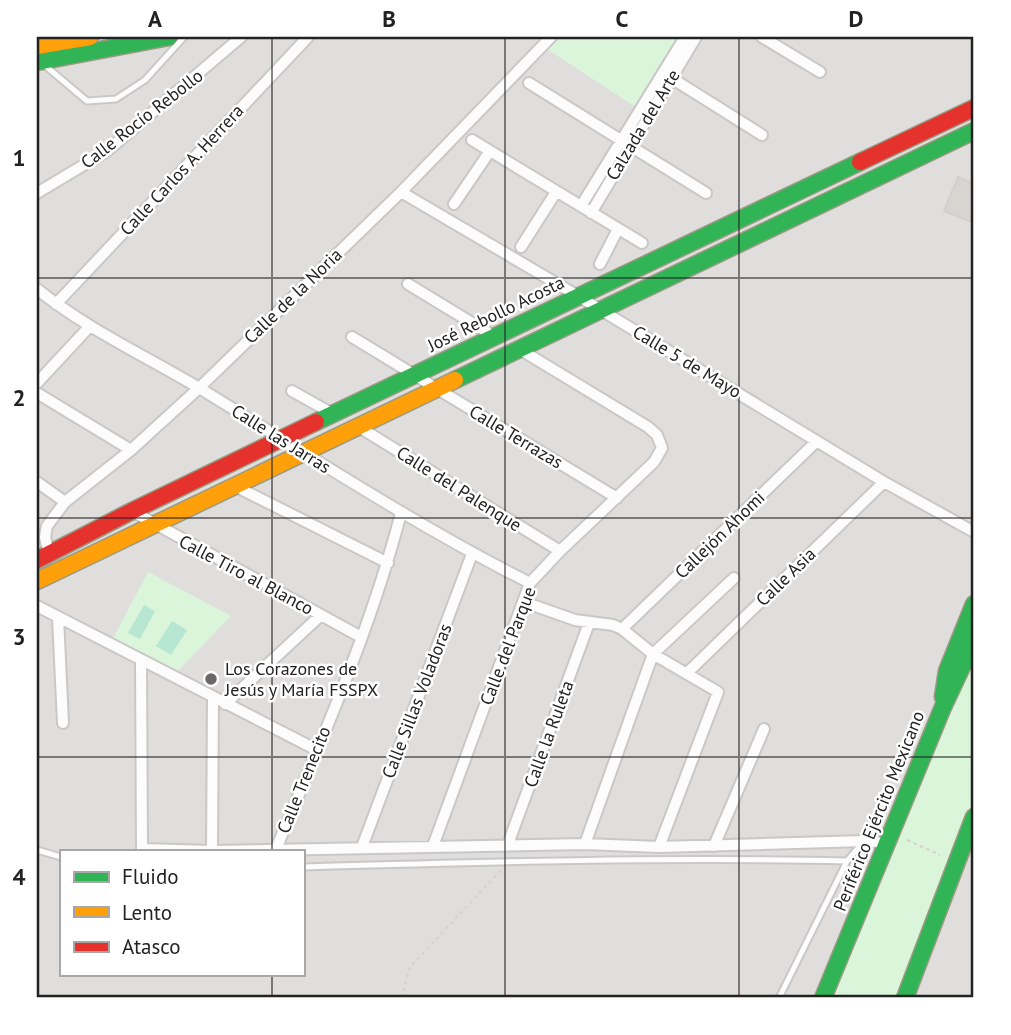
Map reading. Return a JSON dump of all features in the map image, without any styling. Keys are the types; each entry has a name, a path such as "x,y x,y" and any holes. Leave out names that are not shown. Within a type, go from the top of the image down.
{"main road":[{"path":"70,48 89,37"},
{"path":"38,56 70,48 169,37"},
{"path":"37,581 974,131 970,110"},
{"name":"José Rebollo Acosta","path":"43,557 333,414 970,110"},
{"path":"778,201 788,222"},
{"path":"943,707 947,671 974,604"},
{"name":"Periférico Ejército Mexicano","path":"823,998 943,707 974,641"},
{"path":"905,998 957,862 972,836 974,817"}],"street":[{"name":"Calle Rocío Rebollo","path":"37,193 107,151 241,37"},
{"name":"Calle Carlos A. Herrera","path":"56,304 308,37"},
{"name":"Calle de la Noria","path":"43,557 47,526 65,502 131,450 199,388 401,192 551,37"},
{"name":"Calzada del Arte","path":"586,209 667,75 685,37"},
{"name":"Calzada del Arte","path":"667,75 696,37"},
{"path":"762,37 820,72"},
{"path":"667,75 762,135"},
{"path":"529,83 706,193"},
{"path":"472,140 642,243"},
{"path":"454,204 490,151"},
{"name":"Calle 5 de Mayo","path":"401,192 884,482 974,532"},
{"path":"521,247 556,192"},
{"path":"600,264 618,229"},
{"path":"408,284 495,337"},
{"name":"Calle las Jarras","path":"37,289 90,326 199,388 401,513 472,554 530,583"},
{"path":"37,383 90,326"},
{"name":"Calle Terrazas","path":"352,337 617,498"},
{"name":"Calle del Parque","path":"433,846 530,583 654,462 662,448 657,435 648,427 521,350"},
{"path":"292,391 333,414"},
{"path":"37,393 131,450"},
{"name":"Calle del Palenque","path":"359,427 560,551"},
{"name":"Callejón Ahomi","path":"622,629 817,441"},
{"path":"37,482 65,502"},
{"name":"Calle Asia","path":"687,673 884,482"},
{"path":"237,487 388,563"},
{"name":"Calle Tiro al Blanco","path":"132,511 361,637"},
{"name":"Calle Trenecito","path":"276,849 361,637 388,563 401,513"},
{"name":"Calle Sillas Voladoras","path":"362,847 472,554"},
{"path":"585,844 653,654 734,578"},
{"path":"524,601 589,623 613,625 622,629 653,654 718,692 659,847"},
{"path":"37,606 317,750"},
{"path":"225,704 321,615"},
{"path":"58,618 63,723"},
{"name":"Calle la Ruleta","path":"508,844 589,623"},
{"path":"141,660 142,849 177,850"},
{"path":"212,850 213,698"},
{"path":"714,846 764,729"},
{"path":"244,850 508,844 714,846 888,838"}],"lane":[{"path":"38,56 62,82 87,101 116,99 145,80 184,37"},
{"path":"779,998 847,861 864,841"},
{"path":"37,850 60,857"},
{"path":"304,867 724,858 847,861"}],"path":[{"path":"888,838 957,862"},
{"path":"404,998 403,992 410,967 508,861"}],"shaded area":[{"path":"37,37 974,37 974,998 37,998"}],"green space":[{"path":"559,37 682,37 637,108 547,49"},
{"path":"148,572 231,616 173,676 110,644"},
{"path":"144,605 155,611 140,639 128,633"},
{"path":"172,621 187,630 171,655 156,646"},
{"path":"974,648 974,812 902,998 829,998"}],"building":[{"path":"958,177 974,184 974,223 944,211"}],"traffic: fast":[{"path":"37,62 169,37"},
{"path":"455,380 974,131"},
{"path":"316,422 860,162"},
{"path":"943,697 947,671 974,604"},
{"path":"823,998 943,707 974,641"},
{"path":"905,998 974,817"}],"traffic: slow":[{"path":"37,46 90,37"},
{"path":"37,581 455,380"}],"traffic: jam":[{"path":"860,162 974,108"},
{"path":"37,560 316,422"}],"place":[{"name":"Los Corazones de Jesús y María FSSPX","path":"211,679"}]}
